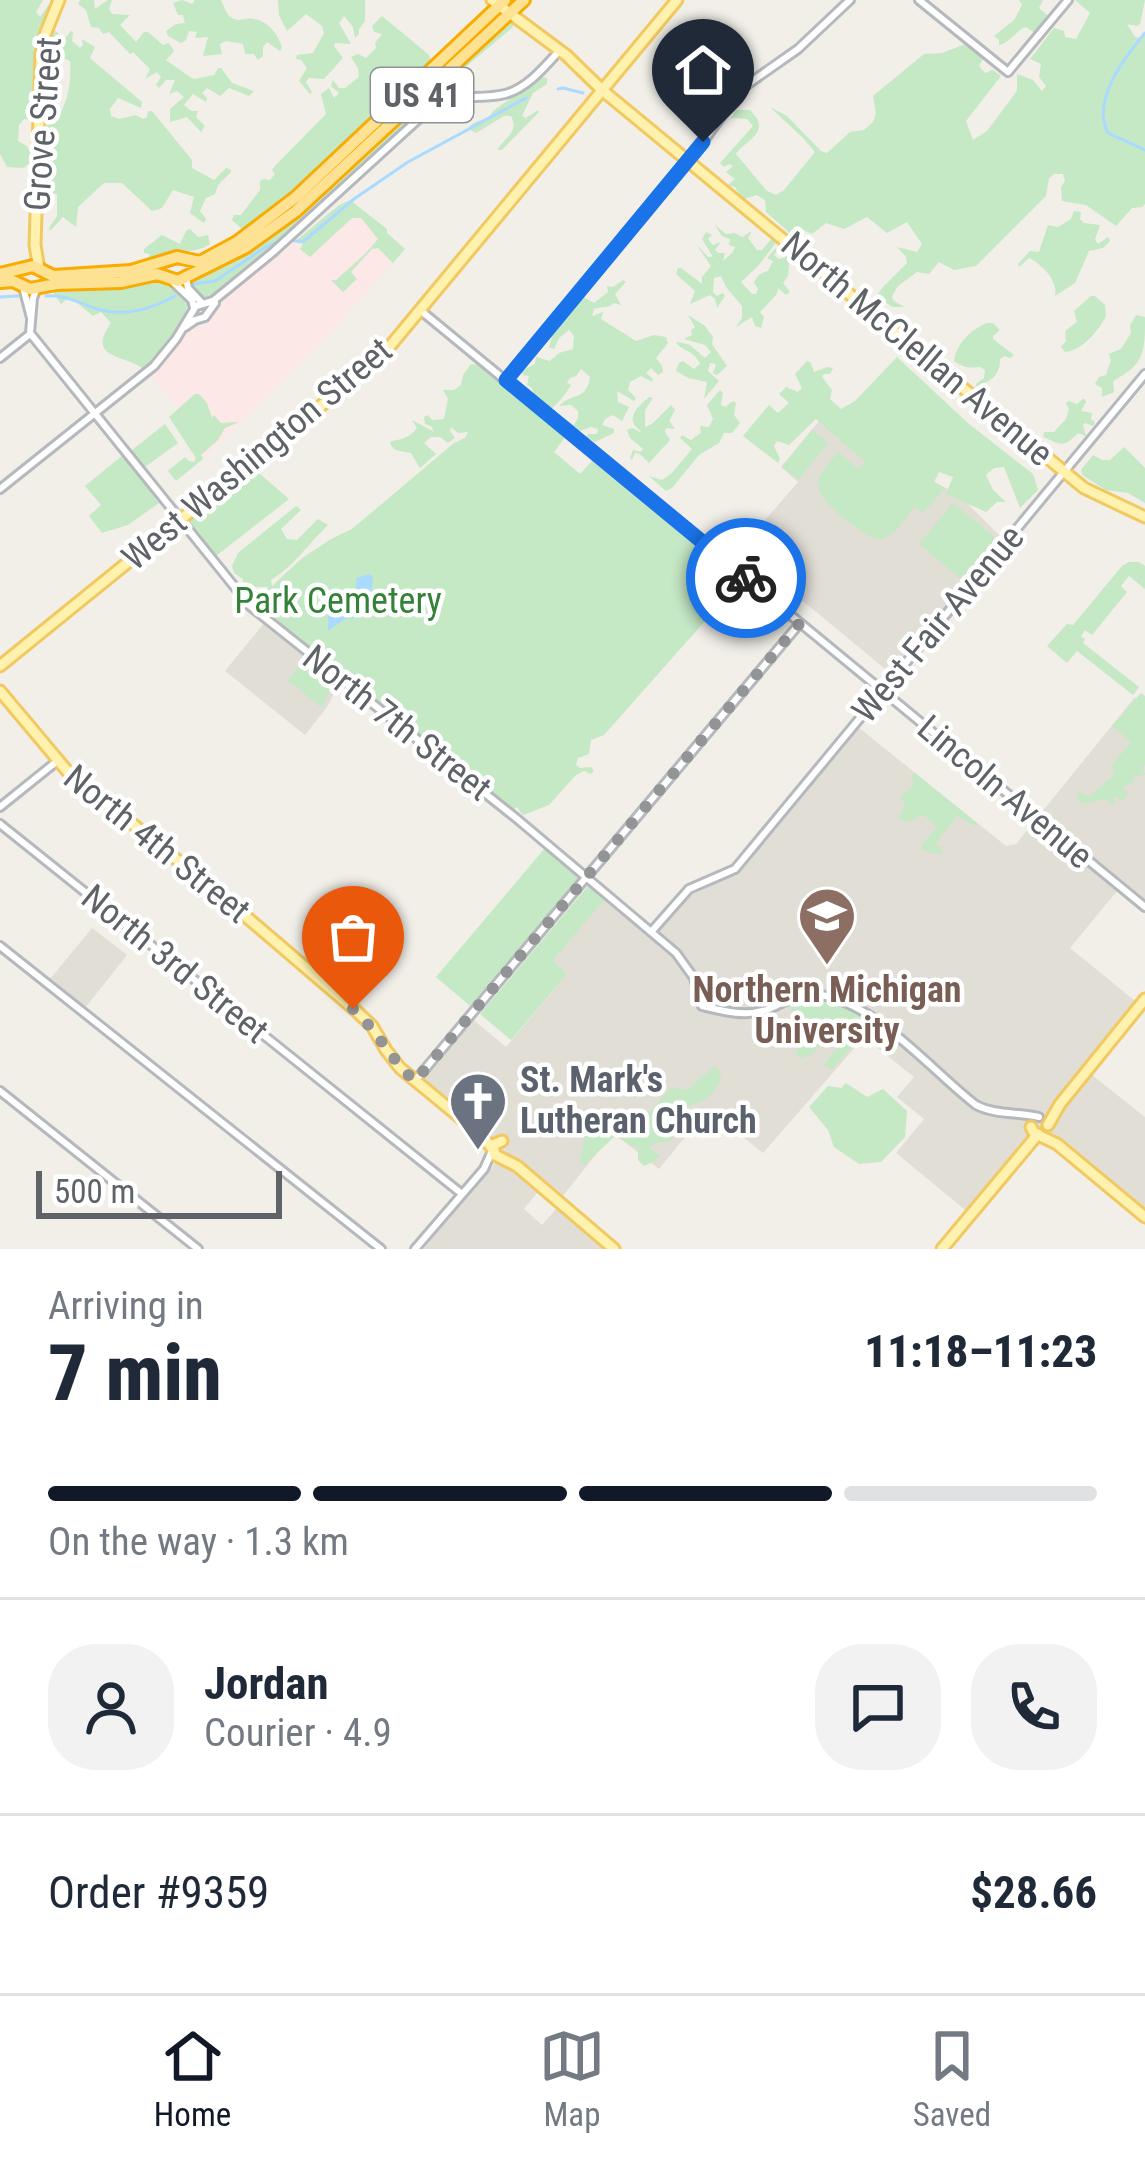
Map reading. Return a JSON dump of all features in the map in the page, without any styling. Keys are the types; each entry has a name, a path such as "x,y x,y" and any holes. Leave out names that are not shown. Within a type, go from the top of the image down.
{"highway":[{"name":"US 41","path":"0,278 33,268 53,276 125,272 176,257 203,260 237,242 271,219 502,5 524,0"},
{"name":"US 41","path":"0,278 30,289 121,282 154,274 178,281 236,252 287,218 449,70 502,5"},
{"path":"446,56 443,65 449,70"},
{"path":"170,260 166,268 170,278"},
{"path":"184,260 187,276"},
{"path":"22,285 21,276 33,268 43,279 38,287"}],"main road":[{"name":"Grove Street","path":"33,268 41,54 59,0"},
{"name":"West Washington Street","path":"0,666 368,369 676,0"},
{"name":"North McClellan Avenue","path":"502,5 1065,471 1099,498 1145,517"},
{"name":"North 4th Street","path":"0,692 56,761 353,1009 379,1035 393,1060 499,1150"},
{"path":"942,1249 1145,1000"},
{"path":"1039,1126 1145,1217"},
{"path":"499,1150 614,1249"}],"street":[{"path":"506,380 749,81 798,49 850,0"},
{"path":"920,0 1008,71 1068,0"},
{"path":"0,489 154,365 200,308 287,240 435,104 511,92 560,50"},
{"path":"187,276 200,308"},
{"path":"170,278 200,308"},
{"path":"22,285 31,318"},
{"path":"0,358 30,333 38,287"},
{"path":"182,329 200,319 195,316 200,308"},
{"name":"Lincoln Avenue","path":"420,310 1145,907"},
{"name":"North 7th Street","path":"30,333 248,604 651,932 684,962 702,1006 757,1012 812,994 857,1006 976,1105 988,1111 1019,1113 1039,1126"},
{"name":"West Fair Avenue","path":"651,932 689,889 735,868 1145,374"},
{"path":"415,1081 800,623"},
{"path":"0,807 56,761"},
{"name":"North 3rd Street","path":"0,824 462,1194"},
{"path":"0,946 381,1249"},
{"path":"0,1091 198,1249"},
{"path":"415,1249 499,1150"}],"shaded area":[{"path":"347,210 359,212 404,250 340,322 203,459 171,419 180,410 150,375 190,328 213,318 220,300 294,240 302,247"},
{"path":"819,421 959,495 1002,538 890,673 740,549 798,482 781,467"},
{"path":"265,622 340,682 305,735 225,671"},
{"name":"Northern Michigan University","path":"1135,697 1145,705 1145,913 1117,891 1070,948 1140,1005 1087,1071 1145,1117 1145,1217 1038,1130 969,1213 896,1153 924,1119 897,1097 914,1077 864,1037 763,1153 708,1109 659,1169 613,1133 558,1202 541,1188 524,1209 542,1225 558,1207 607,1249 423,1249 503,1154 418,1081 470,1017 506,1047 567,974 552,961 605,897 654,936 688,897 730,876 858,727 1006,846 1016,844"},
{"path":"92,928 127,955 85,1008 50,979"}],"green space":[{"path":"0,0 43,0 36,12 40,17 56,0 46,25 35,120 24,119 19,125 18,141 27,146 34,160 23,168 7,167 0,154"},
{"path":"80,0 94,0 95,9 112,0 112,14 130,15 120,25 136,42 148,32 163,45 169,43 174,51 166,60 190,77 214,75 221,68 232,83 254,91 249,96 229,88 220,96 207,88 202,93 206,102 193,94 184,105 198,111 196,117 205,126 201,132 187,117 170,122 170,109 184,97 177,91 169,94 175,80 166,80 159,88 157,72 145,79 150,69 109,32 91,27"},
{"path":"221,0 232,18 259,20 268,26 282,48 267,42 258,60 254,54 245,54 243,44 226,41 220,44 222,54 203,56 208,37 195,38 197,32 189,31 181,43 166,31 185,23 173,3 192,4"},
{"path":"278,0 365,0 365,21 359,34 355,38 344,16 339,23 351,44 335,43 343,58 324,79 309,78 310,94 299,81 307,68 296,59 313,53 324,33 322,26 306,14 287,31"},
{"path":"1019,0 1043,0 1039,8 1050,18 1036,34 1026,27 999,45 994,36 1014,20 1022,5"},
{"path":"1075,0 1145,0 1140,24 1127,24 1135,37 1145,35 1145,204 1132,208 1116,226 1086,205 1062,201 1063,174 1054,174 1046,196 976,266 954,270 939,262 929,274 917,272 898,286 893,300 904,307 884,301 877,310 875,297 907,263 897,247 917,252 922,244 907,222 887,233 867,217 844,229 826,223 812,234 799,228 792,235 766,212 765,200 757,195 743,199 728,185 735,179 726,172 733,166 720,163 753,126 747,119 731,118 736,110 750,110 759,124 736,154 767,191 776,195 815,152 770,107 787,116 827,153 850,132 864,130 873,122 873,96 924,54 968,43 984,57 979,66 985,73 993,70 1001,76 966,121 973,140 987,131 1017,91 1017,74 1033,80 1042,91 1046,86 1039,77 1041,64 1030,59 1054,28 1076,39 1090,13"},
{"path":"382,16 432,61 302,184 248,229 241,228 232,220 234,215 241,215 260,190 260,181 270,180 275,166 326,114 321,94 329,88 334,98 339,93 331,86 333,80 345,88 359,77 351,57 366,58 376,48 382,34 372,26"},
{"path":"508,22 513,27 450,80 438,101 428,105 316,210 208,300 196,293 191,280 249,248"},
{"path":"54,30 65,38 73,32 72,41 80,48 82,39 95,47 90,58 142,102 141,108 118,98 111,116 143,119 152,111 192,160 192,168 214,180 230,169 215,194 206,198 200,211 204,223 190,213 194,197 173,190 162,208 152,211 122,183 104,183 78,207 76,227 63,217 50,231 57,216 57,194 44,192 44,156 51,157 54,148 51,143 44,145 44,130 54,124 62,109 70,70 70,61 62,58 54,63 49,77"},
{"path":"541,77 547,78 547,84 533,93 522,116 539,112 502,150 497,150 514,126 511,116 476,133 468,129 488,117"},
{"path":"350,200 405,249 393,263 378,248 372,249 351,272 357,279 343,292 331,280 378,239 361,218 352,218 310,257 300,249 303,244 297,243"},
{"path":"1074,211 1081,212 1084,223 1100,225 1098,244 1108,237 1110,241 1089,251 1075,283 1055,296 1052,279 1039,265 1029,258 1018,264 1030,251 1039,252 1048,225 1058,227"},
{"path":"715,225 726,234 742,237 752,231 748,238 757,250 773,237 778,240 741,282 752,294 758,289 755,280 768,271 773,261 767,258 776,248 774,255 779,259 794,254 804,261 789,264 783,283 790,292 786,295 778,288 760,312 764,317 761,328 752,317 736,327 742,306 721,276 714,278 713,292 725,296 717,308 710,295 690,304 695,291 676,274 681,268 702,284 711,266 697,245 713,257 702,239 706,232 712,235 708,239 713,245 721,242 715,250 725,253 723,261 733,252 730,239"},
{"path":"190,229 198,237 208,235 210,244 153,260 144,253 162,235 180,244"},
{"path":"157,277 188,303 172,338 144,369 105,349 104,335 111,323 101,312 93,316 70,297 61,304 53,292 124,288"},
{"path":"623,280 615,294 621,305 594,309 592,316 603,312 601,319 636,341 666,337 668,343 656,358 663,372 658,375 651,368 646,373 652,382 641,376 630,382 628,390 634,401 617,391 618,402 629,407 622,421 613,415 605,419 602,425 614,433 595,442 586,437 597,434 598,429 577,432 561,419 574,425 578,411 571,405 559,406 582,393 590,377 581,369 570,378 569,389 550,410 535,398 527,385 529,376 521,371 535,364 536,357 550,361 573,349 574,336 569,330 554,349 549,348 554,329 582,296 594,303 608,292 607,286"},
{"path":"1091,296 1105,305 1106,316 1084,344 1065,352 1061,347 1065,331 1077,322 1074,311"},
{"path":"688,315 705,326 727,366 717,375 713,373 716,364 710,363 708,371 719,381 704,399 707,382 676,371 683,361 694,369 700,364 676,343 690,345 705,358 711,352 705,345 684,339 695,327"},
{"path":"1136,315 1145,317 1141,356 1132,369 1113,381 1114,392 1102,397 1102,388 1095,384 1106,375 1109,354 1121,349 1131,333"},
{"path":"988,323 1000,330 993,339 1014,355 1000,359 996,374 975,388 985,370 954,361 966,337"},
{"path":"897,357 969,424 1033,474 1038,490 1020,508 1004,467 986,475 1006,502 997,502 986,512 946,494 953,477 939,472 934,482 945,488 923,513 915,507 891,535 873,538 833,509 818,485 838,452 858,469 864,463 871,467 816,419 789,445 777,441 778,463 743,436 769,405 778,413 789,403 779,394 786,387 798,392 802,388 795,374 807,361 814,372 833,368 822,377 832,390 830,399 841,409 855,401"},
{"name":"Park Cemetery","path":"471,364 479,365 566,436 554,452 580,474 594,459 730,572 705,583 701,603 713,612 604,735 591,740 589,754 578,758 576,765 594,771 576,775 549,805 523,815 517,807 512,811 252,603 269,587 243,587 243,579 232,566 238,553 296,506 301,510 281,529 287,539 297,540 318,519 328,525 271,580 272,586 301,559 352,529 465,438 468,432 458,433 451,427 455,438 448,443 431,437 424,443 436,454 420,468 411,453 390,444 415,431 412,420 434,432 424,417 444,419 448,399 443,390 461,385"},
{"path":"720,390 721,405 736,403 734,415 740,423 699,455 666,491 649,476 662,480 692,449 680,438 691,440 701,433 700,426 709,427 713,419 707,405"},
{"path":"195,394 207,403 212,418 221,423 239,422 225,428 201,455 203,459 176,481 168,471 185,457 194,462 196,458 169,417"},
{"path":"653,398 645,410 645,427 671,405 675,410 669,421 675,429 666,428 670,440 649,463 640,454 630,458 633,450 643,449 627,430 642,433 633,416"},
{"path":"1084,398 1081,411 1092,413 1095,422 1083,425 1086,436 1078,433 1061,444 1043,437 1066,419 1066,403 1077,404"},
{"path":"165,424 178,443 145,467 132,450"},
{"path":"812,430 828,443 798,480 782,467"},
{"path":"1124,447 1145,468 1145,503 1128,493 1106,490 1082,475 1093,455 1110,460"},
{"path":"123,455 159,503 128,525 102,533 89,516 101,505 85,486"},
{"path":"253,468 289,499 216,556 188,521"},
{"path":"953,503 996,538 961,579 919,544"},
{"path":"1129,562 1145,566 1145,589 1129,576 1121,586 1127,592 1092,635 1085,630 1081,636 1083,643 1139,687 1133,695 1077,651 1067,663 1047,646 1067,624 1073,625"},
{"path":"305,658 334,681 322,708 288,680"},
{"path":"1141,693 1145,696 1145,775 1135,776 1122,788 1128,793 1123,800 1114,796 1112,804 1105,799 1082,804 1079,792 1089,797 1115,774 1111,766 1131,742 1112,726"},
{"path":"915,773 978,824 957,816 936,843 941,855 922,850 937,827 923,814 908,821 898,818 905,805 900,797 915,784 910,778"},
{"path":"545,848 579,877 470,1006 436,977"},
{"path":"588,886 604,900 553,960 567,974 511,1040 480,1014"},
{"path":"817,998 847,1005 867,1017 857,1041 831,1070 824,1064 846,1039 846,1033 835,1027 811,1055 796,1055 799,1037 813,1021 787,1007 803,1000 812,1006"},
{"path":"715,1066 720,1079 710,1095 687,1106 679,1101 668,1114 673,1119 693,1111 688,1127 680,1128 670,1141 649,1148 659,1155 655,1161 644,1166 638,1160 638,1149 615,1136 584,1165 579,1164 587,1127 641,1133 646,1123 643,1115 671,1087 687,1090"},
{"path":"846,1083 867,1097 883,1089 907,1111 905,1137 881,1162 859,1164 834,1147 828,1130 809,1107 828,1086 841,1088"}],"water":[{"path":"370,574 374,602 362,616 367,601 354,611 353,616 360,617 345,619 328,631 332,598 347,598 355,606 357,578"}],"waterway":[{"path":"1145,33 1112,80 1104,107 1108,133 1145,150"},
{"path":"558,89 583,93"},
{"path":"294,241 304,241 408,162 526,98"},
{"path":"193,284 215,281 276,243"},
{"path":"0,297 18,296"},
{"path":"46,296 120,312 149,308 175,296"}],"way so far":[{"path":"353,1009 415,1081 800,623 746,578"}],"place":[{"name":"Northern Michigan University","path":"827,967"},
{"name":"St. Mark's Lutheran Church","path":"478,1152"}],"route":[{"path":"703,142 506,380 746,578"}]}
